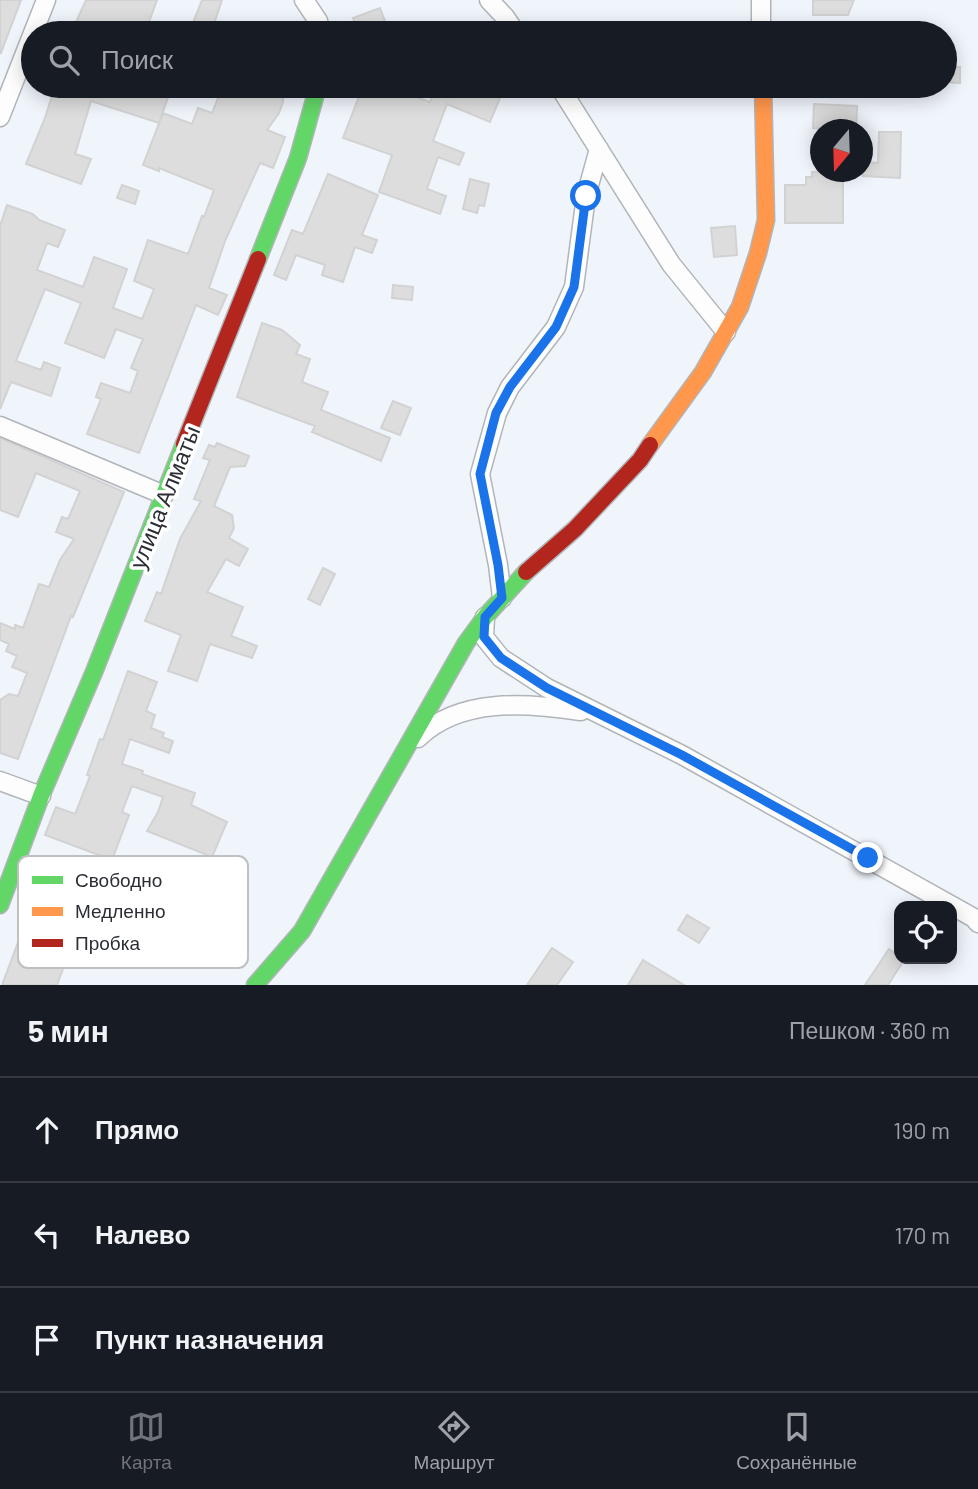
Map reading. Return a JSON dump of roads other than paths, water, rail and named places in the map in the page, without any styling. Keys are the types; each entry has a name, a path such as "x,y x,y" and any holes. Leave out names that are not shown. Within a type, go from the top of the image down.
{"street":[{"path":"38,21 46,0"},
{"path":"304,0 317,21"},
{"path":"489,0 508,21"},
{"path":"761,0 761,21"},
{"path":"0,117 21,64"},
{"name":"улица Алматы","path":"18,856 298,158 315,98"},
{"path":"567,98 671,264 726,332"},
{"path":"254,985 274,966 302,930 466,643 485,617 535,562 575,529 640,460 703,372 726,332 740,307 766,220 763,98"},
{"path":"502,598 480,474 496,413 510,387 556,327 574,287 586,196 599,149"},
{"path":"0,426 164,495"},
{"path":"485,617 484,637 501,658 547,688 682,755 835,838 974,918 978,923"},
{"path":"406,750 432,724 464,711 504,705 548,706 599,714"},
{"path":"0,780 41,796"},
{"name":"улица Алматы","path":"0,905 18,857"}]}
